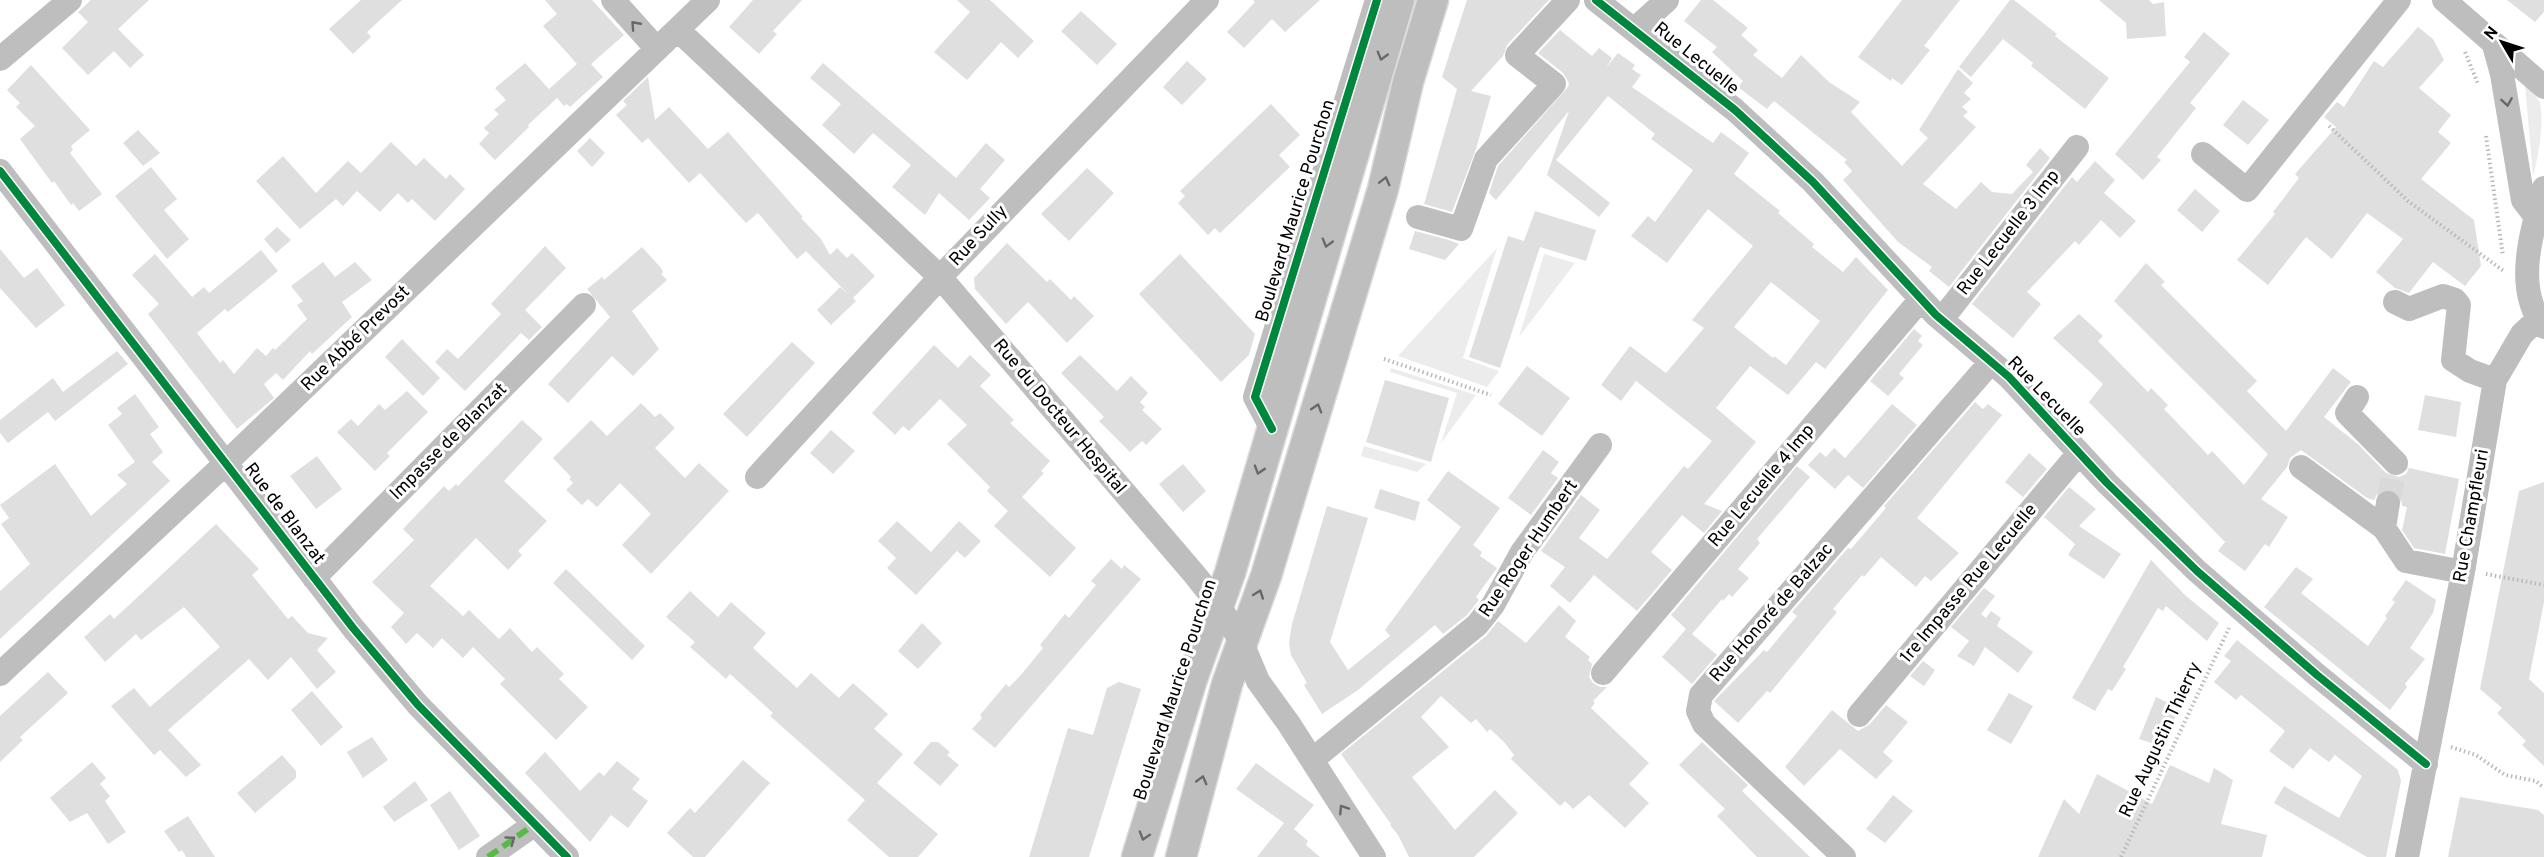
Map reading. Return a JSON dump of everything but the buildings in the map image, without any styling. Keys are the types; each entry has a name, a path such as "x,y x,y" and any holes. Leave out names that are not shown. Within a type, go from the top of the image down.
{"main road":[{"name":"Boulevard Maurice Pourchon","path":"1137,857 1230,573 1399,0"},
{"path":"1181,857 1227,684 1266,576 1379,200 1408,82 1433,0"}],"street":[{"path":"0,59 70,0"},
{"path":"613,0 657,49"},
{"name":"Rue Abbé Prevost","path":"0,674 226,464 708,0"},
{"name":"Rue Sully","path":"757,477 940,277 1208,0"},
{"name":"Boulevard Maurice Pourchon","path":"1272,429 1255,397 1377,0"},
{"path":"1418,217 1461,229 1486,159 1554,84 1517,55 1568,0"},
{"name":"Rue Lecuelle","path":"1596,0 1735,110 1813,182 1921,299 2009,377 2079,453 2164,539 2237,607 2428,753"},
{"path":"1635,29 1666,0"},
{"path":"2203,154 2247,190 2399,0"},
{"path":"2444,0 2544,87"},
{"name":"Rue du Docteur Hospital","path":"678,30 940,277 1196,574 1242,643 1258,681 1374,857"},
{"path":"2494,45 2502,74 2523,200 2536,217"},
{"name":"Rue Lecuelle 3 Imp","path":"1942,320 2077,147"},
{"name":"Rue de Blanzat","path":"0,171 353,628 418,705 567,857"},
{"name":"Rue Champfleuri","path":"2407,857 2463,572 2495,380 2522,334 2541,323 2529,298 2528,263 2544,188"},
{"path":"2395,302 2409,309 2443,296 2455,300 2459,305 2453,360 2470,371 2495,380"},
{"name":"Rue Lecuelle 4 Imp","path":"1603,673 1921,299"},
{"name":"Impasse de Blanzat","path":"314,578 584,305"},
{"name":"Rue Honoré de Balzac","path":"1844,857 1704,724 1698,711 1701,695 1991,362"},
{"path":"2357,398 2347,413 2396,463"},
{"name":"Rue Roger Humbert","path":"1312,760 1477,626 1493,605 1522,552 1600,445"},
{"name":"1re Impasse Rue Lecuelle","path":"1859,715 2079,453"},
{"path":"2301,467 2384,528 2406,561 2463,572"},
{"path":"2384,528 2388,503"},
{"path":"488,857 535,824"}],"path":[{"path":"2461,44 2481,91"},
{"path":"2311,110 2408,201 2497,267"},
{"path":"2485,130 2505,272"},
{"path":"1384,359 1491,395"},
{"path":"2463,572 2504,576 2544,585"},
{"path":"2428,753 2476,755 2505,775 2536,781 2544,789"}],"shaded area":[{"path":"2525,84 2540,102 2541,111 2540,139 2533,176"},
{"path":"1497,248 1463,358 1499,371 1487,387 1398,356"},
{"path":"1544,254 1575,263 1519,337"},
{"path":"1391,368 1476,395 1441,443 1457,393 1390,372"},
{"path":"1364,446 1426,464 1417,472 1361,456"}],"tunnel":[{"path":"2388,503 2396,463"}],"marked path":[{"path":"488,857 535,824"}],"cycle path":[{"path":"1272,429 1255,397 1377,0"},
{"path":"1596,0 1735,110 1813,182 1936,315 2009,377 2107,483 2197,571 2317,675 2426,764"},
{"path":"0,171 353,628 418,705 567,857"}]}
